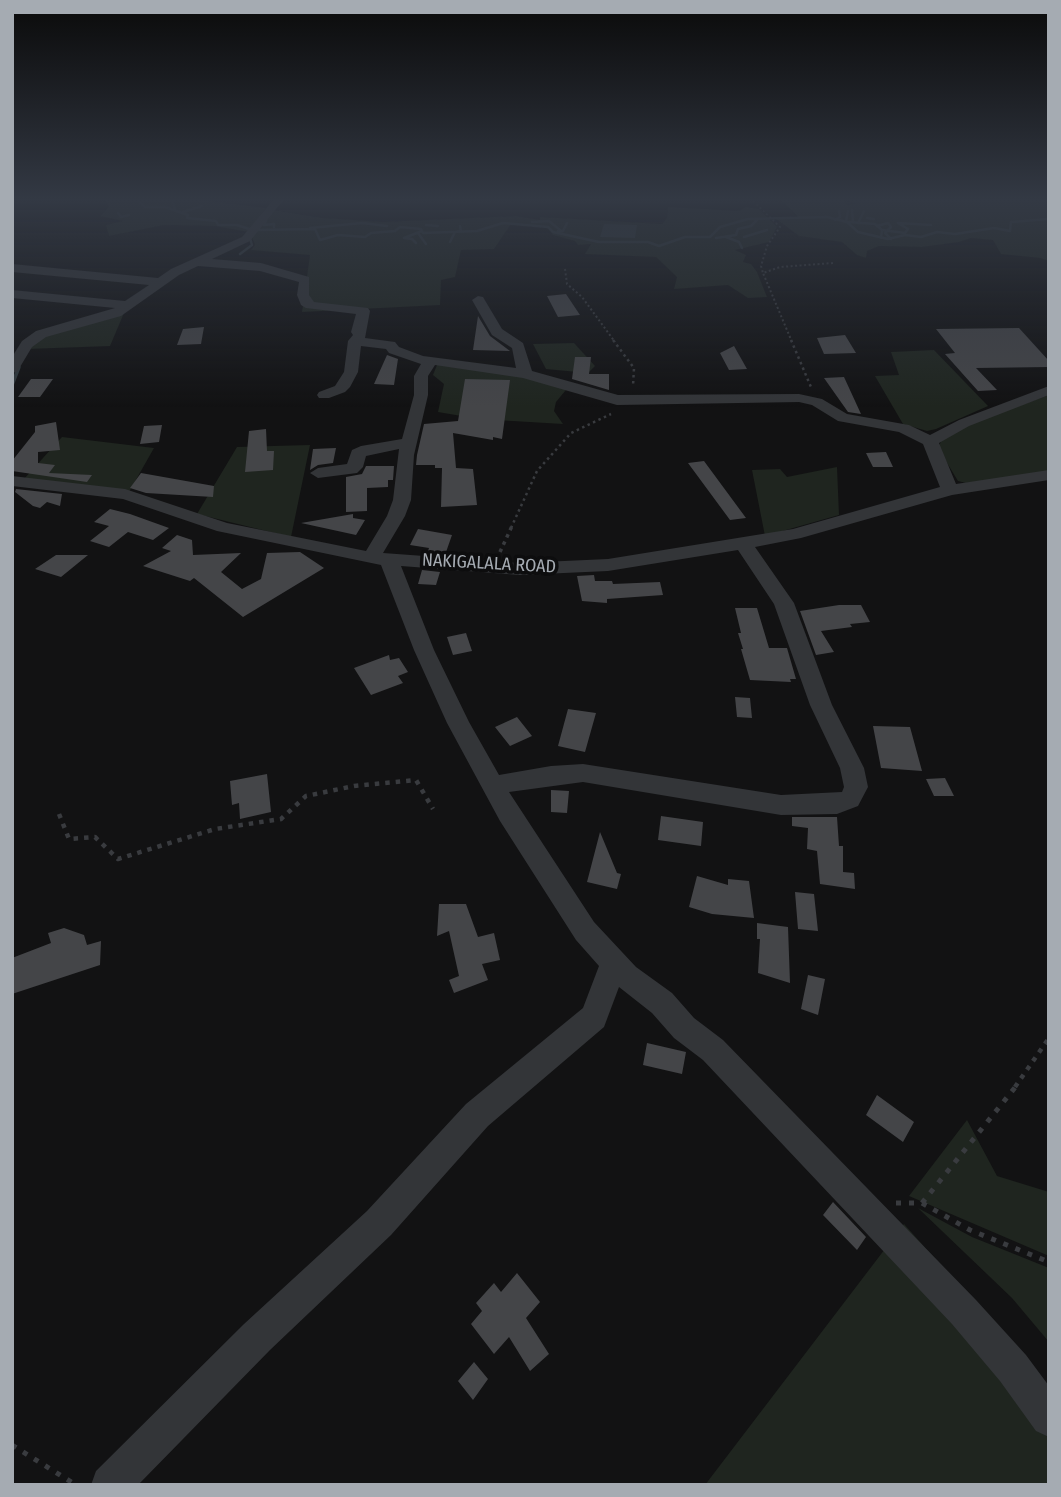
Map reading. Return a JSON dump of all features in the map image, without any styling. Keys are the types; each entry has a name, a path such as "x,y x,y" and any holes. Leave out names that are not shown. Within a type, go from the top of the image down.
{"street":[{"path":"12,268 160,282"},
{"path":"12,369 27,344 41,334 112,314 187,268"},
{"path":"264,268 305,280 303,295 311,305 363,312 358,332 360,336 355,341 351,372 345,384 324,395"},
{"path":"12,294 128,304"},
{"path":"478,300 497,332 519,346 525,374"},
{"path":"355,341 390,345 411,358 525,374 598,396 631,401 789,398 817,402 843,418 903,428 930,441 950,490"},
{"path":"430,361 421,376 421,395 409,443 399,508 380,559 458,723 550,881 585,931 626,976 662,1003 684,1028 713,1050 964,1312 1013,1368 1049,1418"},
{"path":"930,441 964,423 1049,390"},
{"path":"318,473 351,470 355,467 358,453 367,449 409,443"},
{"name":"NAKIGALALA ROAD","path":"12,481 125,494 223,527 380,559 440,561 520,569 600,566 795,534 950,490 1049,475"},
{"path":"494,785 551,775 583,774 781,805 837,804 850,799 856,787 852,768 821,705 784,603 743,543"},
{"path":"110,1485 257,1337 379,1223 477,1115 594,1017 614,962"}],"path":[{"path":"762,268 817,402"},
{"path":"763,273 778,268"},
{"path":"493,566 516,522 533,476 543,464 571,433 631,401 634,368 582,297 567,284 565,269"},
{"path":"59,814 69,839 95,837 118,859 215,829 281,819 306,796 354,786 416,780 433,809"},
{"path":"922,1203 1002,1106 1049,1038"},
{"path":"861,1205 922,1203 970,1230 1049,1262"},
{"path":"12,1445 76,1485"}],"shaded area":[{"path":"308,268 457,268 455,277 441,280 440,305 302,312"},
{"path":"667,268 754,268 767,297 748,298 728,285 674,289 677,277"},
{"path":"124,313 110,346 27,349 43,332"},
{"path":"574,343 595,366 588,373 546,369 533,344"},
{"path":"934,350 988,406 927,431 903,424 875,376 899,375 891,352"},
{"path":"441,361 570,385 556,402 554,411 563,424 479,419 438,412 444,384 433,375"},
{"path":"1049,395 1049,473 966,483 958,481 938,448 943,437 954,429"},
{"path":"62,437 154,448 129,492 24,479"},
{"path":"310,445 291,537 197,514 237,447"},
{"path":"837,467 839,515 765,536 752,470 780,469 787,477"},
{"path":"967,1120 997,1176 1049,1192 1049,1256 909,1196"},
{"path":"918,1208 972,1237 1049,1268 1049,1342 1012,1298"},
{"path":"904,1224 1049,1387 1049,1485 705,1485"}],"building":[{"path":"566,294 580,315 558,317 547,296"},
{"path":"478,316 490,336 510,351 473,350"},
{"path":"204,327 201,344 177,345 183,329"},
{"path":"1019,328 1049,361 1049,367 976,368 997,390 978,391 945,354 955,353 936,329"},
{"path":"845,335 856,353 824,354 817,338"},
{"path":"734,346 747,369 729,370 720,353"},
{"path":"387,355 398,359 394,385 374,384"},
{"path":"575,357 591,357 589,374 609,374 609,390 572,379"},
{"path":"844,377 861,414 848,412 824,378"},
{"path":"31,379 53,379 40,397 18,397"},
{"path":"465,379 510,380 502,439 453,433 456,468 473,469 477,505 441,507 442,468 435,468 435,465 416,465 417,455 424,424 458,421"},
{"path":"56,422 60,450 38,452 38,463 55,465 49,473 92,475 87,482 12,471 12,461 35,432 35,426"},
{"path":"162,425 159,442 140,444 144,426"},
{"path":"266,429 267,451 274,451 273,470 245,472 249,431"},
{"path":"336,448 333,463 318,465 310,470 313,449"},
{"path":"886,452 893,467 873,467 866,453"},
{"path":"704,461 746,518 730,520 688,463"},
{"path":"366,466 394,466 393,480 388,480 388,487 367,488 367,511 346,512 346,477 362,474"},
{"path":"141,473 214,486 213,497 146,493 130,488"},
{"path":"16,489 62,494 60,506 47,502 40,508 33,506 15,492"},
{"path":"110,509 169,528 153,540 128,532 109,547 90,541 109,526 94,522"},
{"path":"353,514 353,518 365,520 356,535 301,523"},
{"path":"418,529 452,535 445,555 427,554 429,548 410,545"},
{"path":"177,535 192,540 193,555 241,553 221,572 242,589 261,579 267,553 300,552 324,568 243,617 194,578 190,581 143,566 171,551 162,548"},
{"path":"56,555 88,555 61,577 35,569"},
{"path":"422,570 440,572 436,585 418,584"},
{"path":"594,575 595,581 612,581 613,584 660,582 663,595 607,599 607,603 582,601 577,576"},
{"path":"839,605 861,605 870,622 821,631 834,652 816,655 800,611"},
{"path":"735,608 757,608 769,648 787,648 796,679 790,679 791,682 750,680 741,649 738,633 741,633"},
{"path":"466,633 472,651 453,655 447,637"},
{"path":"389,655 390,660 399,658 408,672 398,676 403,683 371,695 354,668"},
{"path":"735,697 750,698 752,718 737,717"},
{"path":"568,709 596,713 585,752 558,746"},
{"path":"517,717 532,736 510,746 495,727"},
{"path":"873,726 910,727 922,771 881,768"},
{"path":"267,774 271,812 240,819 239,803 232,805 230,781"},
{"path":"945,778 954,796 934,796 926,779"},
{"path":"551,790 569,791 567,813 551,812"},
{"path":"661,816 703,822 701,846 658,840"},
{"path":"792,817 837,817 839,846 843,846 843,872 854,873 855,889 820,884 817,851 807,849 808,828 792,826"},
{"path":"600,832 617,873 621,874 617,889 587,882"},
{"path":"697,876 728,885 728,879 749,881 754,918 712,914 689,907"},
{"path":"795,892 814,894 818,931 798,929"},
{"path":"439,904 466,904 478,937 494,933 500,960 482,964 488,980 454,993 449,980 459,976 449,931 437,936"},
{"path":"757,923 788,927 790,983 758,973 760,939 757,939"},
{"path":"64,928 84,935 87,945 101,941 100,965 12,994 12,958 51,943 48,933"},
{"path":"808,975 825,979 818,1015 801,1009"},
{"path":"647,1043 686,1052 682,1074 643,1065"},
{"path":"877,1095 914,1122 903,1142 866,1115"},
{"path":"833,1202 866,1237 857,1250 823,1215"},
{"path":"517,1273 540,1302 526,1318 549,1354 530,1371 509,1337 494,1354 471,1324 482,1311 476,1303 494,1283 501,1292"},
{"path":"474,1362 488,1379 473,1400 458,1381"}],"waterway":[{"path":"12,385 19,367"}]}
